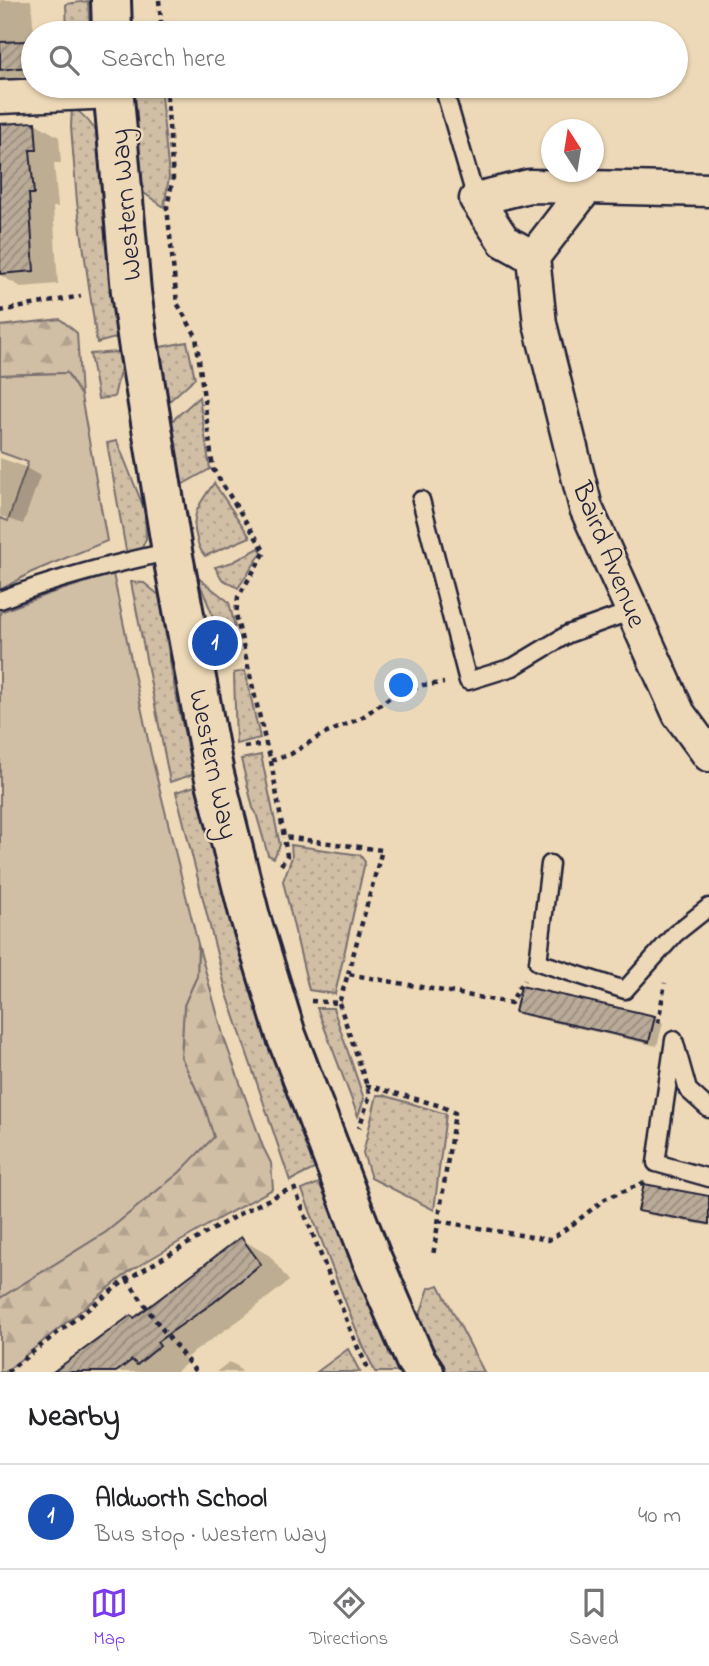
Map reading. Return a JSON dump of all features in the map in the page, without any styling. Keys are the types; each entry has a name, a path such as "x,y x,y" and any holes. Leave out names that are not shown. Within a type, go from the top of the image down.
{"street":[{"path":"111,0 112,21"},
{"path":"0,97 21,96"},
{"name":"Western Way","path":"114,98 131,292 172,551 215,774 250,917 286,1035 371,1258 415,1359 424,1372"},
{"path":"587,187 533,257 504,242 476,199 528,186 587,187 709,190"},
{"name":"Baird Avenue","path":"533,257 540,324 586,508 679,714 709,755"}],"lane":[{"path":"447,98 476,199"},
{"path":"421,500 468,681 513,667 568,634 632,611"},
{"path":"0,600 43,583 172,551"},
{"path":"551,864 538,962 625,990 675,934 709,907"},
{"path":"709,1109 688,1090 674,1040 656,1163 709,1178"}],"path":[{"path":"159,0 161,21"},
{"path":"167,98 173,178 167,207 177,303 196,336 213,469 265,552 238,597 236,614 271,761 287,856 281,865"},
{"path":"0,311 81,296"},
{"path":"271,761 291,754 361,718 393,695 422,685 468,681"},
{"path":"240,748 266,744"},
{"path":"284,837 382,850 339,1003 369,1096 357,1134"},
{"path":"671,1062 651,1057 675,934"},
{"path":"348,974 511,1003 519,987 538,962"},
{"path":"307,1001 339,1003"},
{"path":"366,1085 441,1105 455,1113 433,1256"},
{"path":"438,1221 549,1240 605,1199 643,1182 656,1163"},
{"path":"294,1187 356,1344 370,1372"},
{"path":"7,1372 127,1279 241,1213 288,1190"},
{"path":"127,1279 152,1317 196,1372"}],"green space":[{"path":"88,1 89,21 67,21 66,4"},
{"path":"134,98 161,98 169,177 164,207 141,191"},
{"path":"72,107 81,113 100,138 119,337 97,343 77,202"},
{"path":"60,319 77,333 81,396 67,373 0,375 0,326"},
{"path":"187,342 195,378 166,404 157,353 161,347"},
{"path":"118,352 121,367 114,397 98,399 90,354"},
{"path":"67,373 81,396 107,541 32,572 0,590 0,518 8,521 28,462 0,452 0,375"},
{"path":"199,397 210,469 183,484 176,484 169,426"},
{"path":"117,441 145,511 146,539 140,552 127,556 107,443"},
{"path":"214,483 250,537 205,556 198,544 195,520 198,508"},
{"path":"259,548 262,552 238,588 222,579 215,567 233,562"},
{"path":"113,574 151,754 198,944 197,976 184,1005 181,1057 205,1108 214,1137 180,1172 106,1232 0,1298 0,612"},
{"path":"197,577 229,602 235,627 216,630"},
{"path":"131,582 144,583 159,595 176,697 194,774 170,782"},
{"path":"245,671 260,738 236,744 234,673"},
{"path":"261,755 280,845 274,858 268,855 241,759"},
{"path":"195,786 260,1017 316,1168 290,1181 227,994 176,792"},
{"path":"291,845 360,855 365,862 335,994 309,990 283,881 292,857"},
{"path":"198,944 224,1038 271,1163 273,1189 130,1271 5,1372 0,1372 0,1298 106,1232 180,1172 205,1108 181,1057 184,1005 197,976"},
{"path":"317,1008 333,1008 364,1099 358,1116"},
{"path":"377,1095 446,1114 434,1210 371,1178 363,1153"},
{"path":"319,1183 408,1372 375,1372 302,1190"},
{"path":"439,1285 484,1372 447,1372 418,1320 429,1288"},
{"path":"348,1349 360,1372 317,1372"}],"building":[{"path":"21,41 21,68 0,70 0,42"},
{"path":"35,122 37,150 30,150 34,194 29,194 34,271 0,274 0,124"},
{"path":"521,986 655,1016 649,1042 515,1012"},
{"path":"644,1184 709,1196 709,1224 638,1211"},
{"path":"241,1237 261,1264 213,1303 157,1342 160,1346 137,1365 132,1360 116,1372 53,1372 131,1315 134,1318"}],"place":[{"name":"Aldworth School","path":"215,643"}]}
